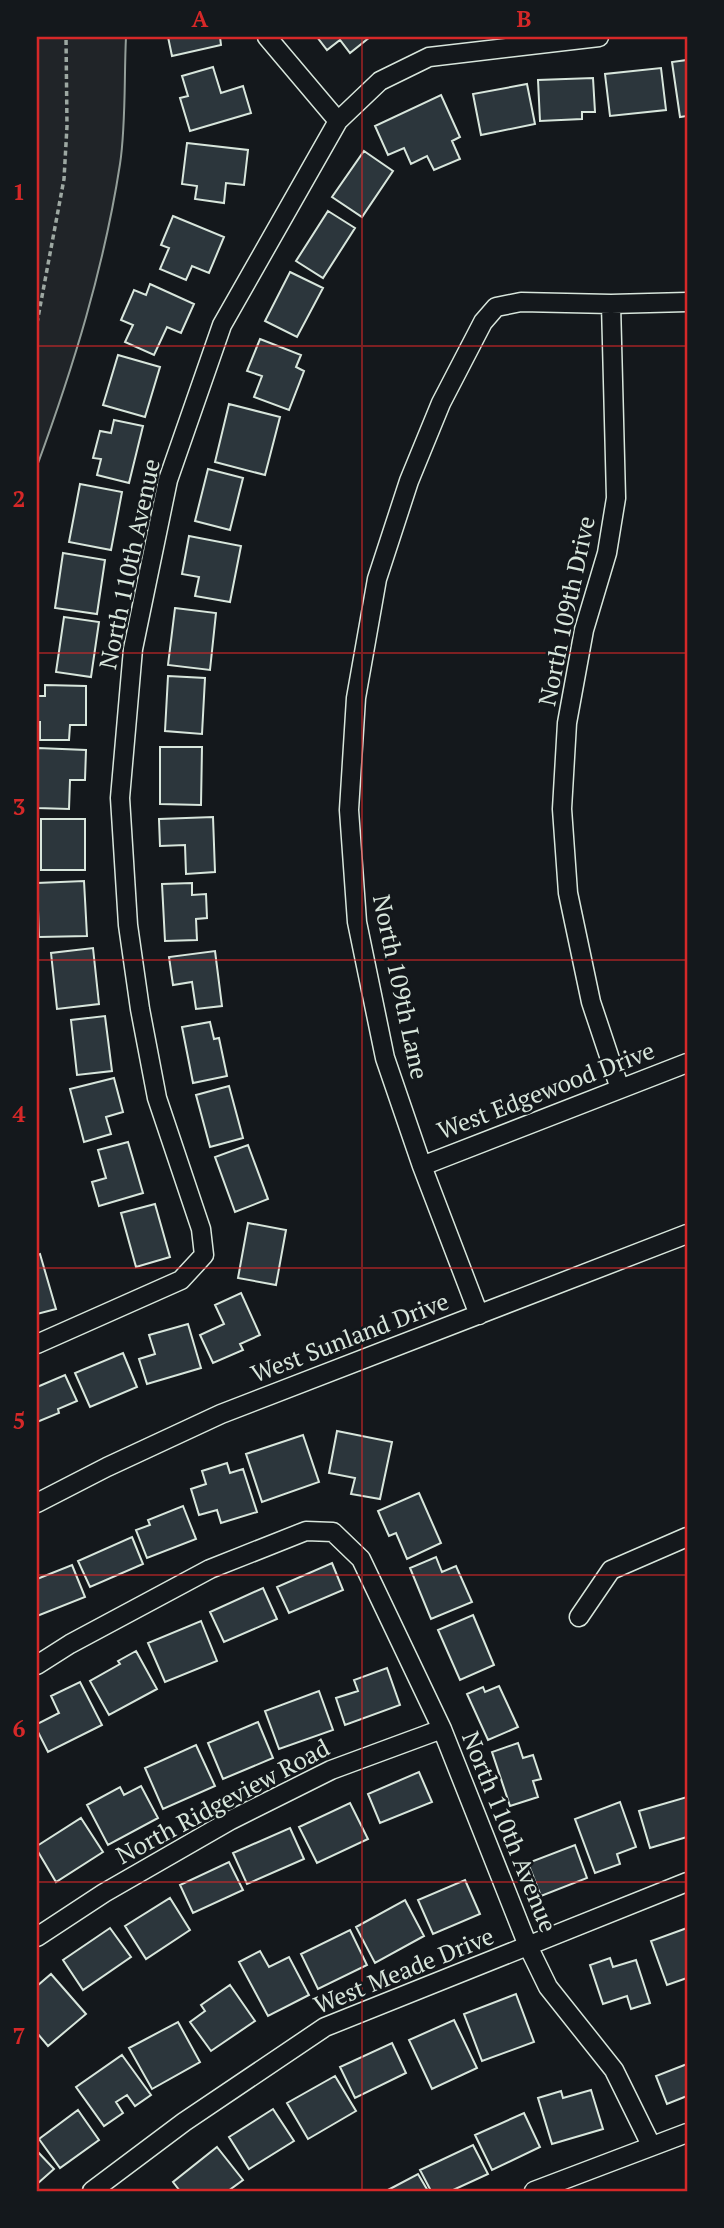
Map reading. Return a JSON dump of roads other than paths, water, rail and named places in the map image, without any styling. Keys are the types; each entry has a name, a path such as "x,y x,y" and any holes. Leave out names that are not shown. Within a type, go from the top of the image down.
{"street":[{"path":"267,37 338,121"},
{"name":"North 110th Avenue","path":"37,1344 181,1280 204,1255 201,1229 157,1098 140,1009 128,925 120,798 133,649 168,480 222,325 338,121 380,81 429,57 599,37"},
{"name":"North 109th Lane","path":"479,1315 422,1166 385,1058 357,922 349,810 356,698 377,579 409,481 441,402 483,322 496,307 521,302 611,303"},
{"path":"611,303 687,302"},
{"name":"North 109th Drive","path":"611,303 616,498 607,553 584,630 567,723 562,809 568,893 591,1002 620,1089"},
{"name":"West Edgewood Drive","path":"422,1166 687,1063"},
{"name":"West Sunland Drive","path":"37,1503 221,1414 687,1234"},
{"name":"North 110th Avenue","path":"37,1665 70,1644 211,1569 306,1531 334,1532 361,1559 442,1729 528,1946 548,1987 614,2070 651,2145"},
{"path":"579,1617 611,1570 687,1537"},
{"name":"North Ridgeview Road","path":"37,1937 104,1893 231,1820 331,1770 442,1729"},
{"name":"West Meade Drive","path":"92,2191 184,2122 325,2027 687,1882"},
{"path":"534,2191 687,2133"}]}
